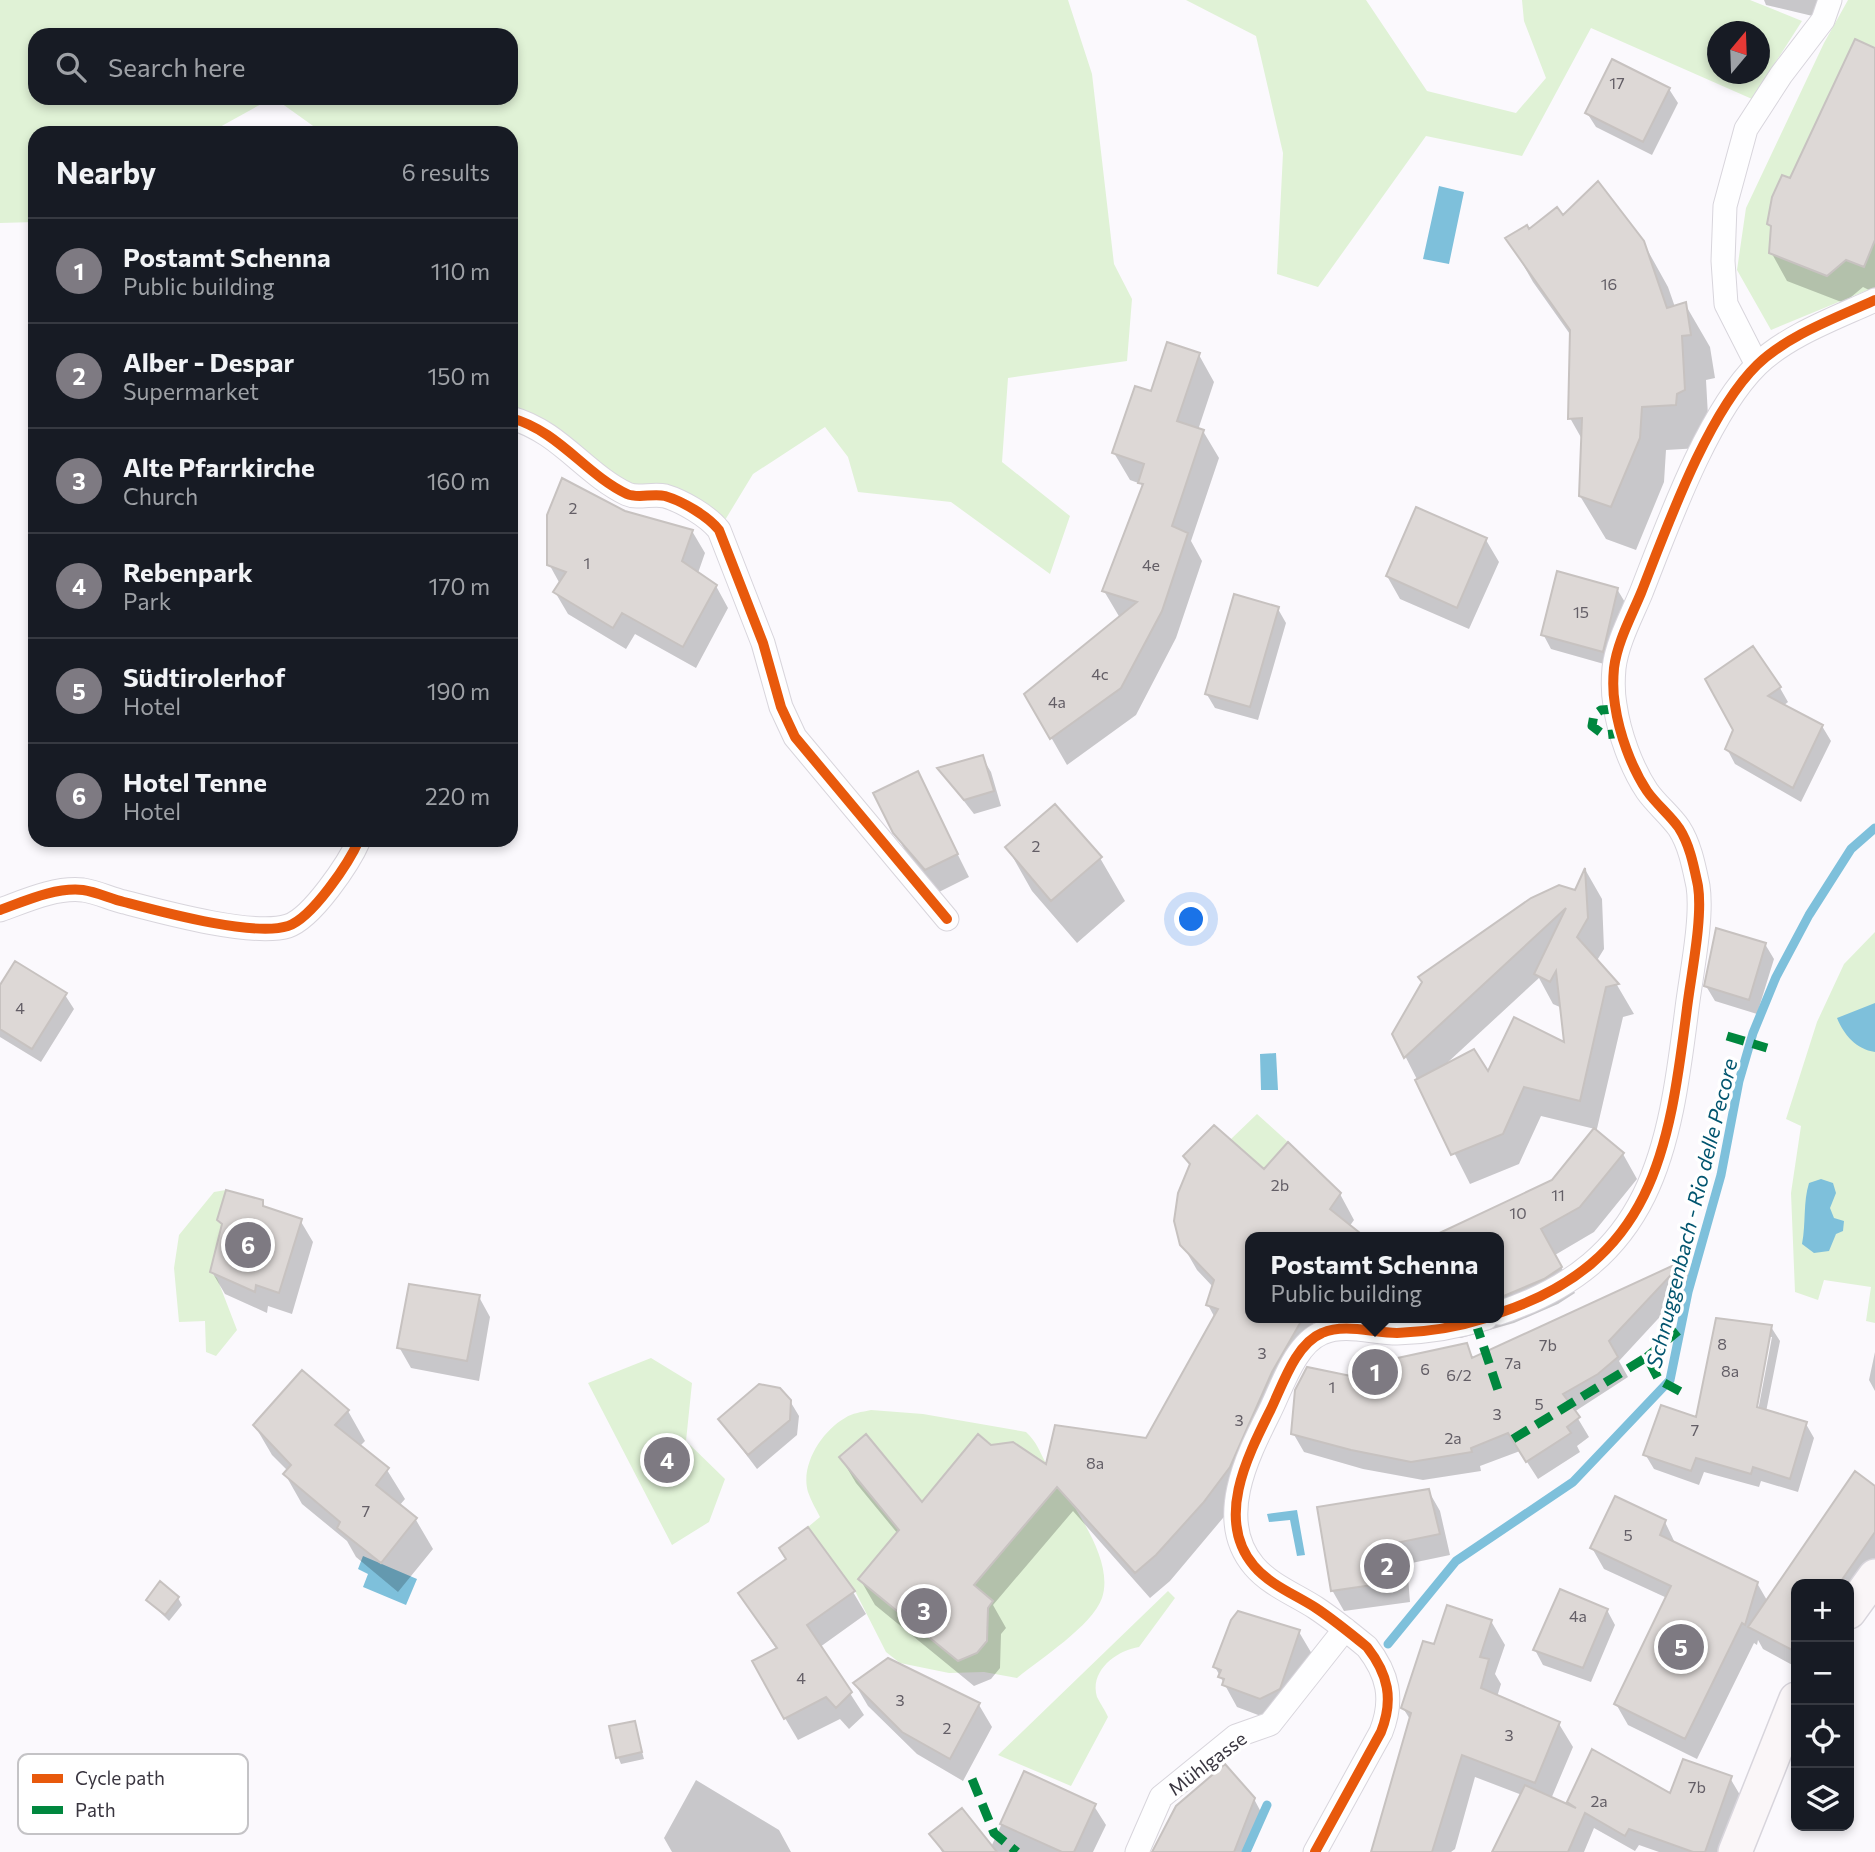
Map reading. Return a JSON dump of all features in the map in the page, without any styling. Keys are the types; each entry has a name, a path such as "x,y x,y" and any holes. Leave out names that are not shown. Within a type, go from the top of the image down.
{"street":[{"path":"1757,365 1726,304 1723,261 1725,206 1746,129 1781,75 1823,20 1830,0"},
{"path":"1504,1311 1531,1303 1562,1287 1592,1266 1615,1244 1649,1189 1662,1149 1681,1053 1698,891 1692,858 1679,829 1647,790 1623,740 1615,703 1614,667 1668,522 1725,404 1757,365 1777,350 1875,300"},
{"path":"518,420 527,422 564,445 629,495 664,496 711,521 719,530 763,643 781,707 794,737 947,919"},
{"path":"0,910 40,895 82,890 215,922 264,928 288,926 305,916 341,870 355,847"},
{"path":"1315,1852 1387,1718 1387,1682 1367,1647 1254,1566 1240,1539 1234,1515 1237,1494 1266,1420 1290,1370 1306,1345 1321,1333 1337,1329 1395,1333 1462,1323"},
{"path":"1854,1605 1875,1576"},
{"name":"Mühlgasse","path":"1137,1852 1161,1797 1236,1736 1275,1718 1345,1629"},
{"path":"1735,1852 1794,1705"}],"green space":[{"path":"0,0 1068,0 1092,74 1114,264 1132,299 1127,361 1008,378 1002,462 1070,516 1050,574 951,502 858,492 848,457 825,427 753,474 719,530 711,521 629,495 518,423 518,126 313,126 284,105 518,105 518,28 28,28 28,105 259,105 222,126 28,126 28,222 0,223"},
{"path":"1186,0 1366,0 1427,91 1516,113 1546,78 1524,21 1522,0 1750,0 1802,21 1770,71 1770,21 1707,21 1707,79 1591,28 1522,156 1426,136 1318,287 1277,274 1283,153 1256,36"},
{"path":"1848,0 1875,0 1875,287 1771,330 1737,270 1746,208 1824,43"},
{"path":"1718,84 1762,84 1752,99"},
{"path":"1875,932 1875,1323 1866,1321 1871,1287 1824,1280 1818,1300 1795,1292 1791,1193 1801,1126 1786,1119 1817,1022 1844,964"},
{"path":"1257,1114 1288,1142 1264,1169 1230,1140"},
{"path":"226,1190 217,1220 222,1224 210,1272 217,1278 237,1330 216,1356 206,1352 205,1321 179,1322 174,1268 179,1235 214,1192"},
{"path":"651,1358 692,1383 686,1441 725,1479 709,1522 672,1545 588,1383"},
{"path":"871,1410 923,1414 1026,1432 1086,1527 1102,1564 1102,1598 1088,1620 1077,1631 1017,1678 984,1672 949,1673 900,1663 886,1652 855,1591 808,1527 820,1517 806,1482 810,1460 815,1450 836,1424 851,1415"},
{"path":"1168,1591 1175,1598 1139,1647 1114,1657 1097,1679 1097,1697 1108,1717 1071,1786 998,1755"}],"water":[{"path":"1439,186 1464,192 1449,264 1423,259"},
{"path":"1875,1003 1875,1052 1862,1048 1852,1040 1837,1018"},
{"path":"1276,1053 1278,1090 1261,1090 1260,1054"},
{"path":"1821,1179 1833,1183 1836,1193 1830,1208 1834,1218 1844,1221 1843,1231 1836,1234 1829,1251 1814,1253 1802,1244 1805,1205 1809,1183"},
{"path":"1297,1510 1305,1555 1297,1556 1290,1520 1269,1522 1267,1514"},
{"path":"363,1556 417,1579 406,1605 363,1587 368,1574 358,1569"}],"building":[{"path":"1855,39 1875,48 1875,240 1864,267 1846,260 1827,276 1769,253 1771,226 1767,224 1772,197 1782,175 1790,178"},
{"path":"1612,59 1670,88 1643,142 1585,113"},
{"path":"1598,181 1644,241 1667,308 1686,302 1691,335 1682,336 1685,390 1677,394 1676,405 1642,407 1640,438 1611,507 1579,496 1582,418 1568,419 1570,330 1505,238 1527,225 1529,229 1557,207 1563,215"},
{"path":"1167,342 1200,353 1177,421 1204,430 1172,526 1188,533 1162,611 1121,688 1050,739 1024,694 1137,602 1102,591 1143,484 1138,483 1144,464 1112,453 1135,386 1151,391"},
{"path":"562,478 625,511 693,530 682,561 717,585 683,647 622,613 613,628 553,592 566,572 547,565 547,515"},
{"path":"1416,507 1487,538 1457,608 1386,576"},
{"path":"1557,571 1618,588 1603,652 1541,635"},
{"path":"1234,594 1279,607 1250,707 1205,694"},
{"path":"1753,646 1781,687 1768,696 1823,725 1793,788 1725,749 1733,730 1705,679"},
{"path":"983,755 994,791 964,800 937,768"},
{"path":"918,771 958,854 925,870 893,833 873,793"},
{"path":"1055,804 1102,857 1051,901 1005,847"},
{"path":"1585,868 1588,918 1577,937 1619,984 1606,987 1580,1101 1524,1087 1503,1134 1451,1155 1415,1080 1474,1049 1488,1071 1514,1017 1564,1042 1556,971 1550,982 1534,974 1566,908 1404,1058 1392,1034 1422,982 1418,977 1531,898 1559,885 1575,890"},
{"path":"1716,928 1766,943 1749,1000 1704,986"},
{"path":"15,961 67,993 32,1049 0,1029 0,985"},
{"path":"1214,1125 1264,1169 1288,1142 1341,1193 1330,1209 1359,1232 1245,1232 1245,1323 1300,1323 1272,1372 1230,1467 1203,1503 1156,1555 1135,1573 1057,1487 974,1585 993,1601 988,1608 987,1641 977,1653 958,1661 858,1579 899,1530 839,1457 866,1434 922,1502 978,1434 991,1445 1013,1442 1046,1464 1055,1425 1146,1438 1218,1309 1206,1305 1214,1280 1180,1245 1174,1221 1178,1193 1190,1164 1183,1156"},
{"path":"1594,1128 1624,1153 1580,1207 1541,1229 1562,1267 1544,1279 1504,1296 1504,1232 1442,1232 1552,1180"},
{"path":"226,1190 263,1200 263,1206 302,1219 279,1293 256,1285 255,1292 210,1272 222,1224 217,1220"},
{"path":"1685,1260 1609,1341 1618,1357 1598,1374 1563,1394 1580,1417 1567,1427 1571,1433 1526,1462 1508,1433 1471,1448 1472,1452 1411,1462 1291,1434 1295,1390 1307,1367 1370,1380 1365,1365 1467,1343 1472,1358"},
{"path":"409,1284 480,1295 467,1361 397,1348"},
{"path":"1716,1318 1772,1325 1757,1407 1807,1422 1790,1479 1753,1467 1751,1474 1696,1458 1691,1471 1643,1455 1661,1405 1696,1417"},
{"path":"302,1370 349,1410 335,1425 389,1468 376,1485 417,1518 381,1563 337,1528 340,1522 283,1474 291,1465 253,1425"},
{"path":"759,1384 780,1388 791,1400 790,1420 748,1455 718,1419"},
{"path":"1855,1471 1875,1486 1875,1532 1842,1579 1791,1579 1791,1649 1748,1627"},
{"path":"1429,1489 1440,1534 1396,1543 1400,1581 1331,1591 1317,1507"},
{"path":"1615,1496 1666,1520 1660,1535 1758,1582 1745,1625 1742,1623 1685,1739 1614,1704 1671,1586 1590,1548"},
{"path":"808,1527 855,1591 807,1625 852,1692 836,1708 826,1697 784,1719 752,1661 777,1648 738,1593 786,1559 779,1548"},
{"path":"160,1581 179,1597 165,1615 146,1600"},
{"path":"1560,1589 1608,1609 1583,1668 1533,1650"},
{"path":"1447,1605 1492,1620 1480,1657 1489,1659 1481,1688 1560,1722 1535,1783 1462,1755 1432,1852 1371,1852 1411,1713 1401,1708 1423,1641 1434,1644"},
{"path":"1238,1611 1300,1630 1280,1689 1260,1699 1222,1685 1224,1679 1218,1677 1221,1670 1213,1667 1231,1620"},
{"path":"888,1658 980,1703 950,1759 902,1732 853,1683"},
{"path":"635,1721 642,1752 616,1758 609,1726"},
{"path":"1592,1749 1670,1793 1683,1759 1732,1776 1705,1852 1693,1852 1629,1829 1625,1836 1585,1813 1568,1852 1492,1852 1525,1785 1576,1808 1567,1802"},
{"path":"1225,1764 1255,1798 1234,1852 1152,1852 1176,1806"},
{"path":"1024,1771 1096,1804 1074,1852 1062,1852 1000,1824"},
{"path":"962,1808 997,1852 944,1852 929,1834"}],"waterway":[{"name":"Schnuggenbach - Rio delle Pecore","path":"1388,1644 1456,1561 1573,1482 1670,1380 1688,1292 1721,1175 1739,1081 1753,1033 1776,977 1809,915 1851,849 1875,828"},
{"name":"Schnuggenbach - Rio delle Pecore","path":"1246,1852 1267,1805"}],"marked path":[{"path":"1616,709 1601,710 1594,715 1592,726 1604,735 1622,733"},
{"path":"1727,1036 1767,1048"},
{"path":"1476,1323 1498,1390"},
{"path":"1647,1357 1678,1331"},
{"path":"1513,1439 1647,1357 1659,1380 1683,1393"},
{"path":"972,1779 994,1833 1017,1852"}],"cycle path":[{"path":"1504,1311 1551,1291 1591,1264 1621,1232 1644,1195 1660,1154 1672,1109 1696,947 1698,886 1683,835 1647,791 1631,761 1623,738 1613,686 1621,640 1690,473 1721,412 1739,386 1757,365 1783,345 1875,300"},
{"path":"518,420 558,442 612,486 636,496 660,495 672,498 702,514 719,530 763,643 781,707 795,737 947,919"},
{"path":"0,910 51,893 83,890 207,922 272,929 288,926 308,912 338,875 355,847"},
{"path":"1315,1852 1381,1732 1387,1709 1387,1687 1380,1667 1367,1647 1323,1613 1268,1579 1254,1566 1243,1548 1237,1529 1239,1488 1252,1448 1290,1367 1304,1346 1313,1339 1322,1333 1340,1329 1388,1333 1431,1330 1465,1323"}],"place":[{"name":"Hotel Tenne","path":"248,1245"},
{"name":"Postamt Schenna","path":"1375,1372"},
{"name":"Rebenpark","path":"667,1460"},
{"name":"Alber - Despar","path":"1387,1566"},
{"name":"Alte Pfarrkirche","path":"924,1611"},
{"name":"Südtirolerhof","path":"1681,1647"}]}
